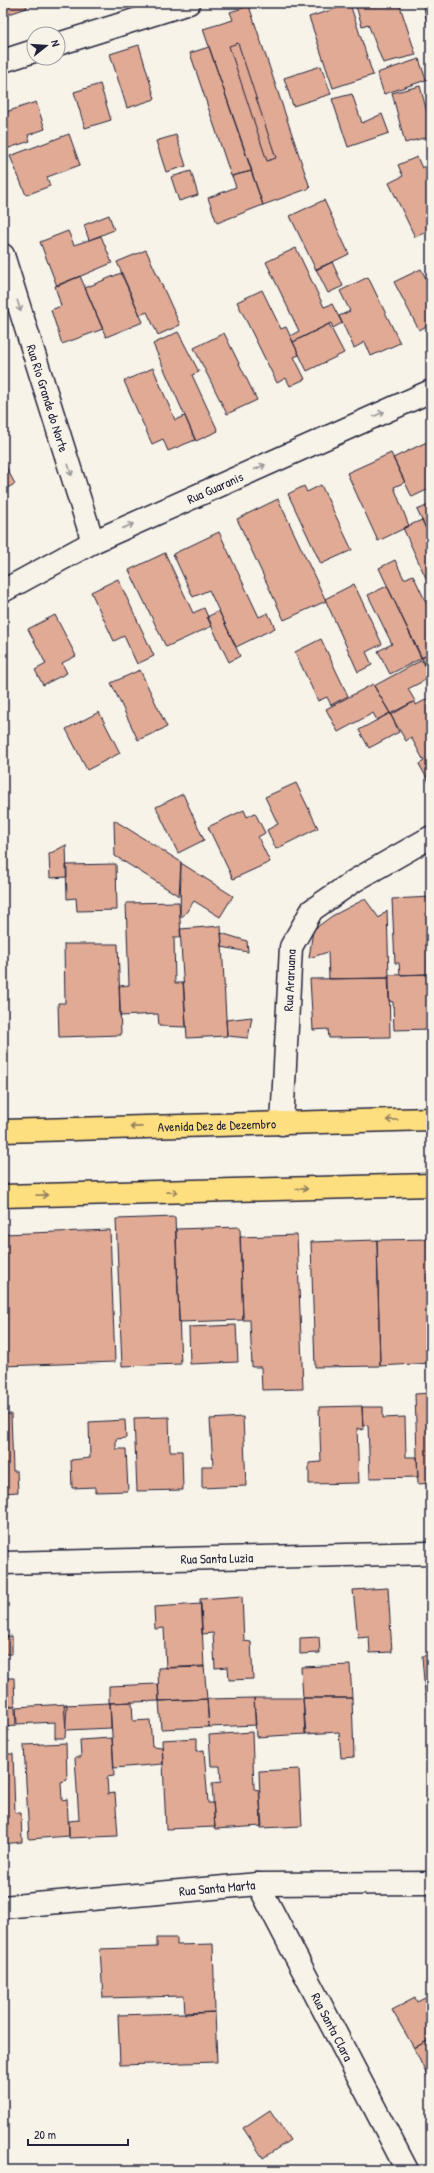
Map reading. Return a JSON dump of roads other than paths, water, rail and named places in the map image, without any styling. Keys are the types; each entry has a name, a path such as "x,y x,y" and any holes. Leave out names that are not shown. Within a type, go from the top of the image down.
{"highway":[{"name":"Avenida Dez de Dezembro","path":"3,1131 431,1119"},
{"path":"3,1196 431,1186"}],"street":[{"path":"66,41 189,3"},
{"path":"3,61 26,54"},
{"name":"Rua Rio Grande do Norte","path":"3,255 93,542"},
{"name":"Rua Guaranis","path":"3,591 93,542 431,391"},
{"name":"Rua Araruana","path":"282,1124 290,947 312,910 354,880 431,837"},
{"name":"Rua Santa Luzia","path":"3,1563 431,1553"},
{"name":"Rua Santa Marta","path":"3,1907 258,1884 431,1883"},
{"name":"Rua Santa Clara","path":"258,1884 407,2170"}]}
